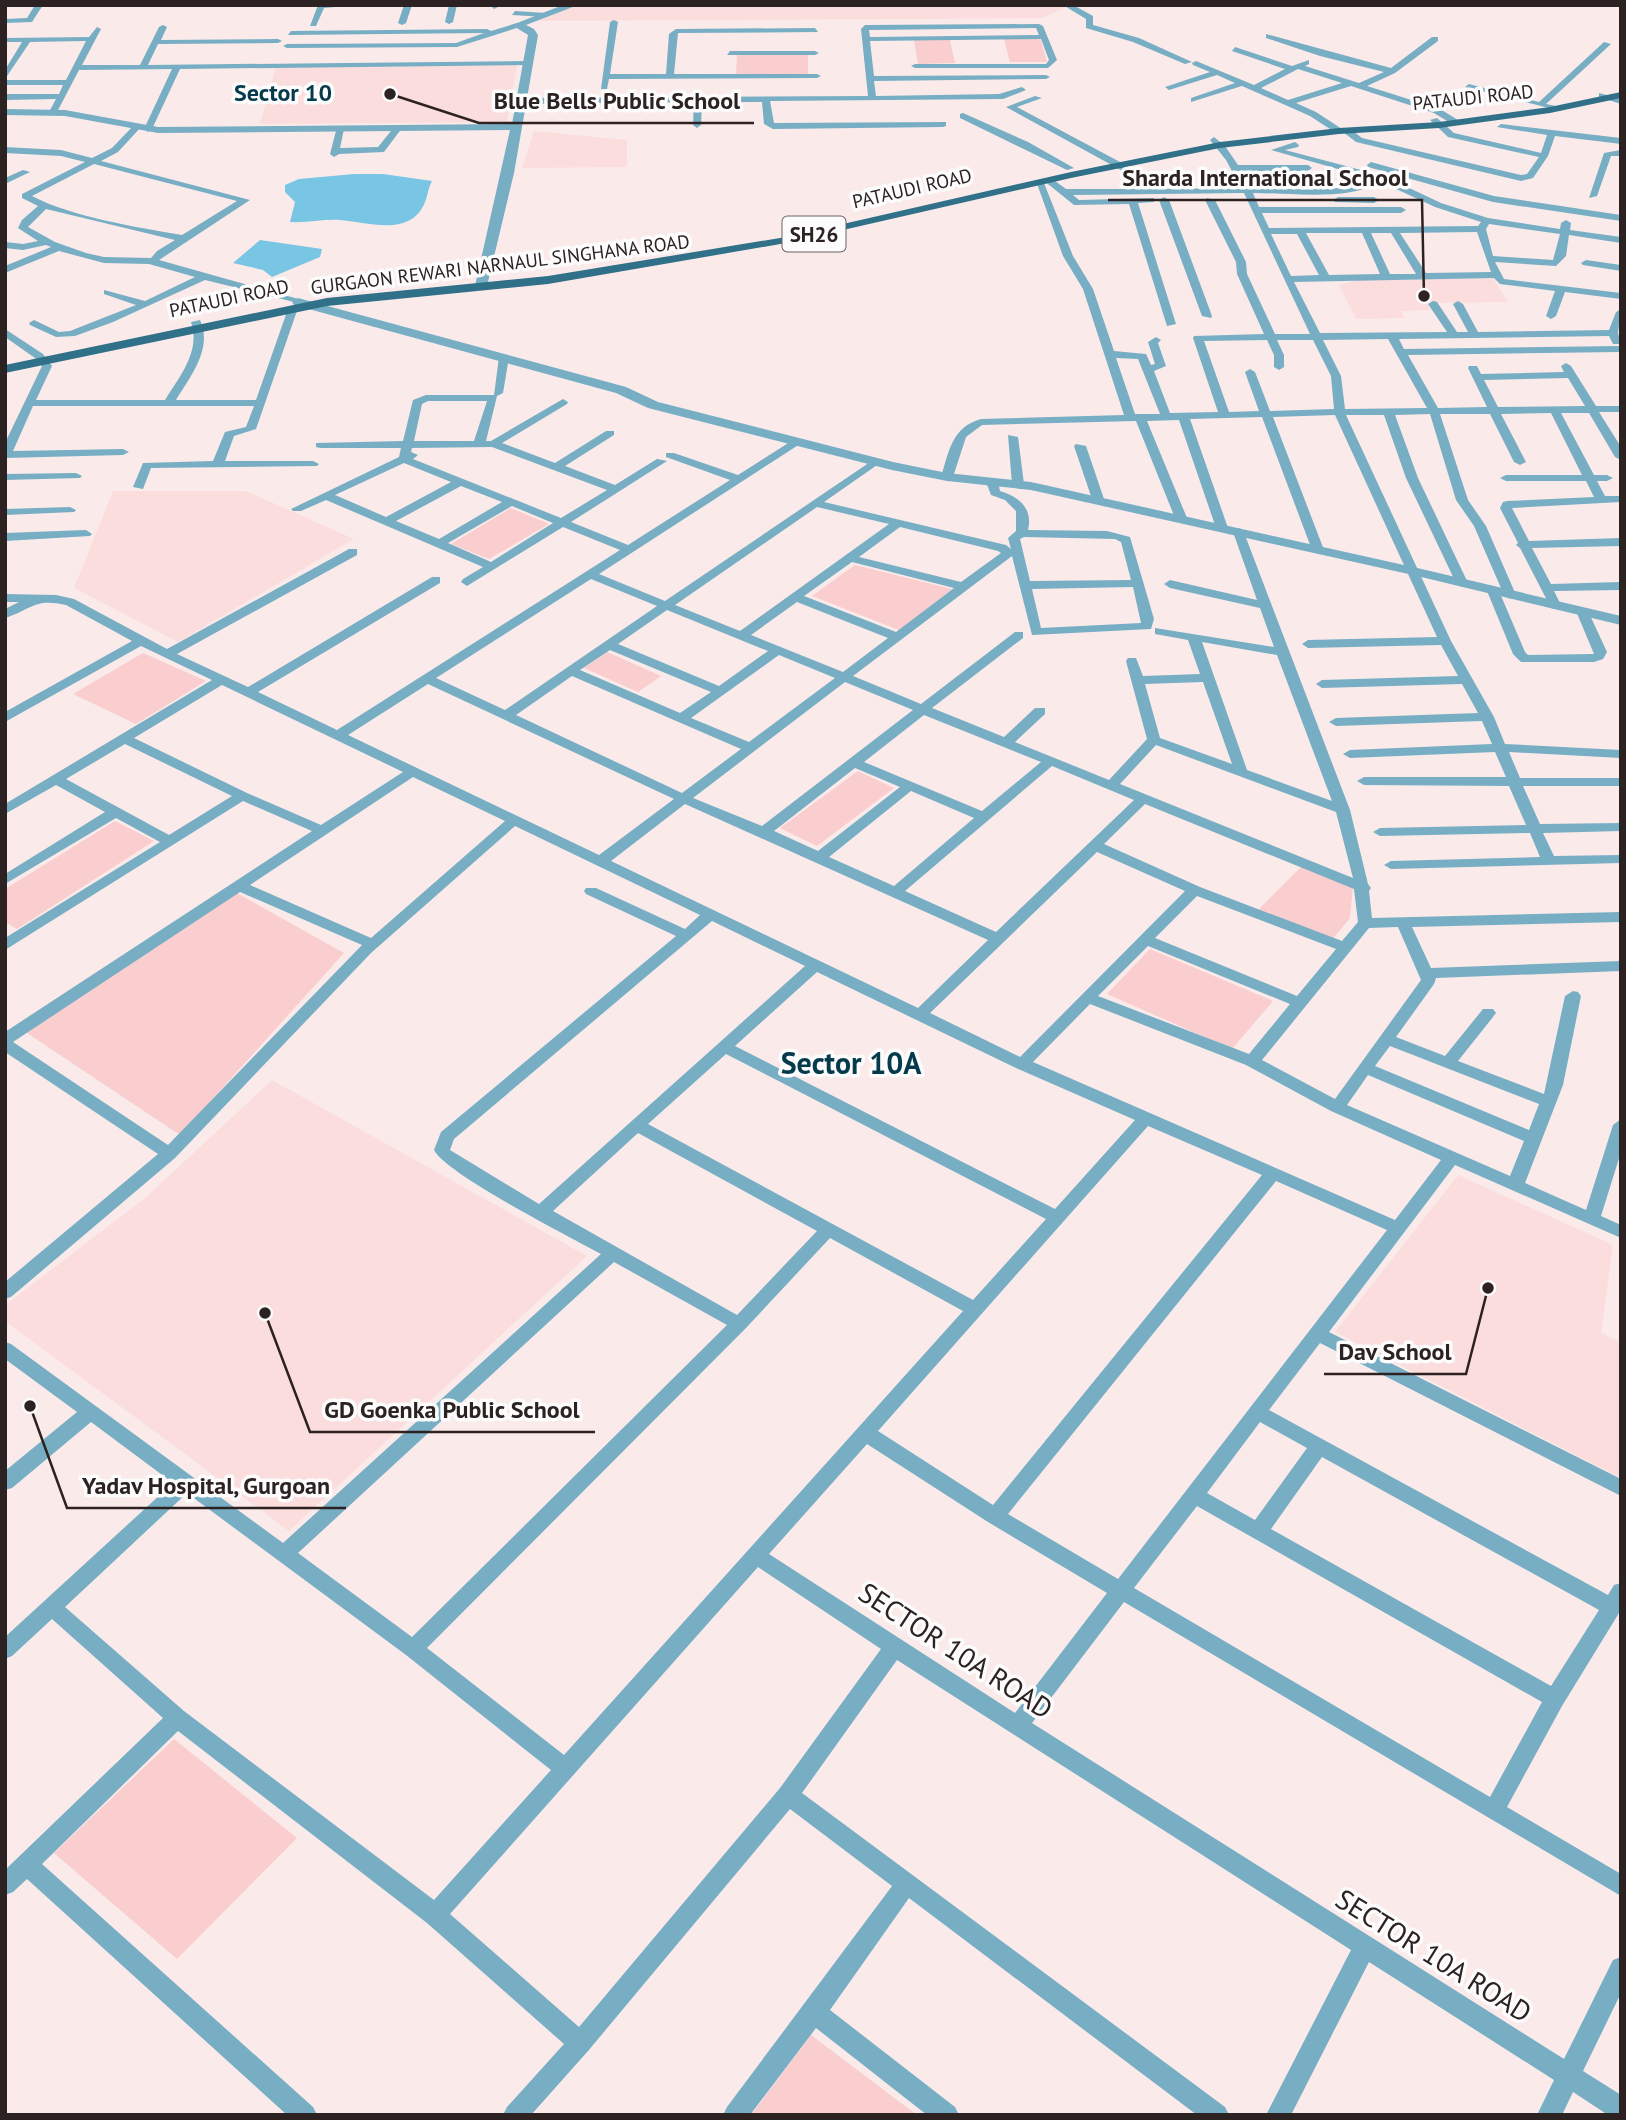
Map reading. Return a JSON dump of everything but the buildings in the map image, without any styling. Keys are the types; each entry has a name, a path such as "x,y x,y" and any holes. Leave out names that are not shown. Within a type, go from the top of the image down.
{"main road":[{"name":"GURGAON REWARI NARNAUL SINGHANA ROAD","path":"5,369 41,358 300,305 666,262 1044,181 1116,162 1217,143 1340,129 1444,122 1615,96"},
{"name":"SH26","path":"1217,143 1340,129"},
{"name":"PATAUDI ROAD","path":"863,221 1070,168 1116,162"},
{"name":"SH26","path":"5,363 41,358"}],"street":[{"path":"5,21 29,20 39,5"},
{"path":"402,23 408,5"},
{"path":"449,22 453,5"},
{"path":"155,42 457,45 573,5"},
{"path":"1067,5 1090,18 1090,26 1136,40 1244,83 1359,140 1521,178 1532,175 1544,156 1551,133"},
{"path":"313,24 321,6 359,8"},
{"path":"515,13 546,15"},
{"path":"602,100 614,22"},
{"path":"670,76 674,33 815,25 818,99"},
{"path":"482,283 533,35 526,28 517,26"},
{"path":"872,98 865,29 870,27 1039,26 1053,60 1052,65 915,66"},
{"path":"143,67 163,27"},
{"path":"292,33 353,28 500,31"},
{"path":"53,112 97,29"},
{"path":"730,77 731,30"},
{"path":"1269,36 1323,54 1392,71"},
{"path":"866,39 1043,37"},
{"path":"909,38 918,79"},
{"path":"957,38 963,65"},
{"path":"999,38 1002,47"},
{"path":"5,40 92,39"},
{"path":"1288,103 1355,85 1392,71 1435,39"},
{"path":"5,77 27,40"},
{"path":"1469,87 1550,106 1607,44"},
{"path":"1235,49 1437,111 1454,136 1544,156"},
{"path":"730,53 815,52"},
{"path":"1255,88 1323,54"},
{"path":"1006,56 1009,66"},
{"path":"5,59 16,59"},
{"path":"77,68 527,63"},
{"path":"177,67 143,128 94,162 25,197 44,206 141,231 186,239"},
{"path":"1168,87 1216,73"},
{"path":"606,77 817,76"},
{"path":"870,79 1046,77"},
{"path":"5,83 69,82"},
{"path":"1194,100 1244,83"},
{"path":"521,101 1000,97 1022,90"},
{"path":"5,97 62,96"},
{"path":"766,99 768,124 773,126 941,125 935,98"},
{"path":"1038,98 1010,107 1116,162 1132,172 1138,185"},
{"path":"697,125 698,100"},
{"path":"5,112 53,112 143,128 516,127"},
{"path":"962,116 1025,144 1070,168"},
{"path":"1501,127 1621,141"},
{"path":"341,129 335,153 381,150 386,147 398,128"},
{"path":"1271,137 1493,199 1621,218"},
{"path":"1217,143 1319,336 1336,376 1341,420 1445,640 1487,717 1516,781 1532,828 1548,860"},
{"path":"1295,145 1275,150 1380,178 1484,225"},
{"path":"5,150 61,153 245,200 160,253 155,259"},
{"path":"1592,196 1608,153 1621,153"},
{"path":"1044,181 1077,203 1210,200 1242,187 1308,167"},
{"path":"5,181 26,172"},
{"path":"1064,192 1138,185 1356,189 1392,172"},
{"path":"1138,185 1149,180"},
{"path":"1044,181 1068,256 1088,289 1109,354 1181,518"},
{"path":"1242,187 1374,200"},
{"path":"1242,187 1401,210"},
{"path":"1164,200 1207,316"},
{"path":"1210,200 1241,262 1242,274 1279,355 1279,367"},
{"path":"1133,201 1171,324"},
{"path":"44,206 23,225 45,242 59,247 105,260 155,259 163,265 207,275 300,305 621,390 653,405 947,477 1018,484 1181,518 1621,621"},
{"path":"1489,259 1556,263 1561,256 1567,211"},
{"path":"1267,235 1484,225 1621,240"},
{"path":"1484,225 1489,259 1500,281 1621,296"},
{"path":"1365,230 1387,278"},
{"path":"1394,230 1423,277"},
{"path":"1303,234 1326,279"},
{"path":"8,248 45,242"},
{"path":"5,270 59,247"},
{"path":"1586,263 1621,268"},
{"path":"34,323 56,335 63,335 144,304 207,275"},
{"path":"1290,279 1496,275"},
{"path":"1551,316 1561,289"},
{"path":"108,292 144,304"},
{"path":"1433,304 1454,335"},
{"path":"1458,304 1475,335"},
{"path":"218,464 229,434 251,429 259,403 300,305"},
{"path":"1401,352 1620,350 1612,333 1621,312"},
{"path":"168,404 192,363 201,338 198,325"},
{"path":"5,332 41,358 46,370 6,454 122,452"},
{"path":"1224,414 1198,338 1612,333"},
{"path":"1392,336 1434,411 1462,500 1480,526 1510,595"},
{"path":"1148,369 1161,367 1153,342 1156,340"},
{"path":"1109,354 1142,356 1166,416"},
{"path":"498,393 503,357"},
{"path":"1520,462 1475,372 1569,371 1621,457"},
{"path":"1250,372 1318,550"},
{"path":"404,459 417,402 421,399 493,398 479,444"},
{"path":"493,444 563,402"},
{"path":"31,403 259,403"},
{"path":"1554,409 1601,500"},
{"path":"947,477 962,430 969,424 1224,414 1621,409"},
{"path":"1388,411 1412,478 1462,583"},
{"path":"1183,415 1222,528"},
{"path":"555,467 610,433"},
{"path":"1012,437 1018,484"},
{"path":"337,736 797,442"},
{"path":"297,509 433,444"},
{"path":"320,445 493,444 616,489"},
{"path":"1080,446 1099,502"},
{"path":"467,582 666,458 738,479"},
{"path":"404,459 628,549"},
{"path":"507,715 876,461"},
{"path":"139,486 147,465 313,464"},
{"path":"5,477 76,476"},
{"path":"1506,478 1607,478"},
{"path":"385,522 459,482"},
{"path":"992,482 995,492 1015,499 1020,505 1022,533"},
{"path":"327,496 491,566"},
{"path":"1555,605 1522,545 1506,508 1507,504 1621,499"},
{"path":"439,544 511,502"},
{"path":"600,862 687,800 751,748 1007,555 1007,551 815,503"},
{"path":"5,512 70,510"},
{"path":"741,636 898,523"},
{"path":"1239,532 1281,652 1343,810 1364,888 1365,923 1348,948 1252,1061"},
{"path":"1022,533 1047,536 1121,536 1126,540 1139,583 1148,619 1147,626 1036,632 1014,538 1022,533"},
{"path":"5,537 86,534"},
{"path":"1522,545 1621,542"},
{"path":"167,654 353,552"},
{"path":"850,558 965,587"},
{"path":"589,574 1364,888"},
{"path":"247,693 436,580"},
{"path":"1025,585 1139,583"},
{"path":"1170,584 1264,605"},
{"path":"1545,588 1621,586"},
{"path":"1493,591 1519,654 1525,659 1600,656 1601,652 1582,611"},
{"path":"5,598 36,597 70,602 141,641 247,693 1022,1064 1398,1228"},
{"path":"5,614 36,597"},
{"path":"796,597 898,637"},
{"path":"1159,631 1281,652"},
{"path":"764,832 1019,635"},
{"path":"1194,638 1242,775"},
{"path":"1308,644 1445,640"},
{"path":"5,718 141,641"},
{"path":"610,645 720,691"},
{"path":"682,718 777,651"},
{"path":"1132,661 1154,740"},
{"path":"571,671 751,748"},
{"path":"426,678 687,800 820,857 998,939"},
{"path":"1138,680 1208,678"},
{"path":"5,810 221,680"},
{"path":"1322,684 1467,680"},
{"path":"1005,744 1040,712"},
{"path":"1336,722 1487,717"},
{"path":"124,738 242,796 321,830"},
{"path":"1154,740 1242,775 1343,810"},
{"path":"1112,785 1154,740"},
{"path":"1350,754 1501,748 1621,754"},
{"path":"895,892 1050,761"},
{"path":"853,762 984,817"},
{"path":"169,1153 5,1042 237,885 413,771"},
{"path":"55,779 169,841"},
{"path":"1364,781 1621,782"},
{"path":"820,857 909,786"},
{"path":"8,940 242,796"},
{"path":"919,1015 1143,799"},
{"path":"5,880 115,812"},
{"path":"5,1292 169,1153 373,944 513,821"},
{"path":"1380,832 1621,827"},
{"path":"1094,845 1195,890 1348,948"},
{"path":"1391,865 1621,859"},
{"path":"237,885 373,944"},
{"path":"1022,1064 1195,890"},
{"path":"591,891 686,934"},
{"path":"710,915 443,1141 444,1154 739,1324"},
{"path":"1365,923 1621,917"},
{"path":"1337,1107 1429,980 1403,922"},
{"path":"1146,940 1301,1003"},
{"path":"541,1212 816,965"},
{"path":"1428,973 1621,966"},
{"path":"1515,1186 1555,1085 1573,996"},
{"path":"1086,997 1252,1061 1337,1107 1621,1232"},
{"path":"1448,1063 1488,1013"},
{"path":"1387,1039 1549,1102"},
{"path":"724,1047 1056,1217"},
{"path":"1366,1068 1534,1139"},
{"path":"435,1915 1146,1118"},
{"path":"636,1125 975,1309"},
{"path":"1592,1219 1621,1125"},
{"path":"1018,1725 1452,1157"},
{"path":"995,1516 1274,1172"},
{"path":"413,1649 739,1324 827,1230"},
{"path":"284,1554 613,1253"},
{"path":"1317,1335 1621,1488"},
{"path":"5,1349 413,1649 564,1768"},
{"path":"5,1482 90,1412"},
{"path":"1257,1412 1616,1599 1555,1699 1494,1811"},
{"path":"864,1432 995,1516 1621,1886"},
{"path":"1258,1531 1319,1446"},
{"path":"5,1650 186,1482"},
{"path":"1194,1495 1555,1699"},
{"name":"SECTOR 10A ROAD","path":"755,1555 894,1647 1621,2109"},
{"path":"53,1608 177,1718 435,1915 580,2043"},
{"path":"515,2115 580,2043 788,1795 894,1647"},
{"path":"5,1885 177,1718"},
{"path":"788,1795 1217,2115"},
{"path":"26,1864 305,2115"},
{"path":"734,2115 814,2012 907,1883"},
{"path":"1278,2115 1365,1946"},
{"path":"1549,2115 1621,1968"},
{"path":"814,2012 947,2115"}],"shaded area":[{"path":"579,5 1066,7 1043,18 531,21"},
{"path":"1040,38 1047,62 1010,62 1004,39"},
{"path":"914,40 950,40 955,63 918,64"},
{"path":"737,55 808,55 808,74 736,74"},
{"path":"517,65 507,122 260,124 276,67"},
{"path":"534,131 627,140 627,167 522,168"},
{"path":"1493,278 1508,302 1427,303 1430,310 1401,311 1405,318 1356,319 1339,285 1357,280"},
{"path":"113,491 246,491 354,539 178,642 74,588"},
{"path":"511,508 549,524 489,559 451,544"},
{"path":"855,565 952,589 899,630 812,596"},
{"path":"607,652 661,676 638,692 584,668"},
{"path":"143,653 206,681 136,724 73,694"},
{"path":"858,771 894,788 817,846 780,828"},
{"path":"115,821 154,841 17,929 5,922 5,889"},
{"path":"1302,866 1353,887 1350,918 1331,941 1258,910"},
{"path":"235,892 344,953 180,1135 24,1031"},
{"path":"1150,949 1273,1001 1232,1049 1107,994"},
{"path":"272,1080 587,1256 289,1531 5,1321 5,1305 144,1199"},
{"path":"1458,1175 1613,1245 1601,1333 1621,1342 1621,1478 1335,1332"},
{"path":"174,1739 297,1838 177,1959 54,1853"},
{"path":"811,2035 917,2115 751,2115"}],"water":[{"path":"383,174 432,181 418,213 399,224 375,225 340,220 290,222 295,202 285,192 285,185 299,179"},
{"path":"260,240 322,249 320,257 272,277 263,270 233,263"}],"place":[{"name":"Blue Bells Public School","path":"390,94"},
{"name":"Sharda International School","path":"1424,296"},
{"name":"Dav School","path":"1488,1288"},
{"name":"GD Goenka Public School","path":"265,1313"},
{"name":"Yadav Hospital, Gurgoan","path":"30,1406"}],"district":[{"name":"Sector 10","path":"283,92"},
{"name":"Sector 10A","path":"851,1062"}]}
